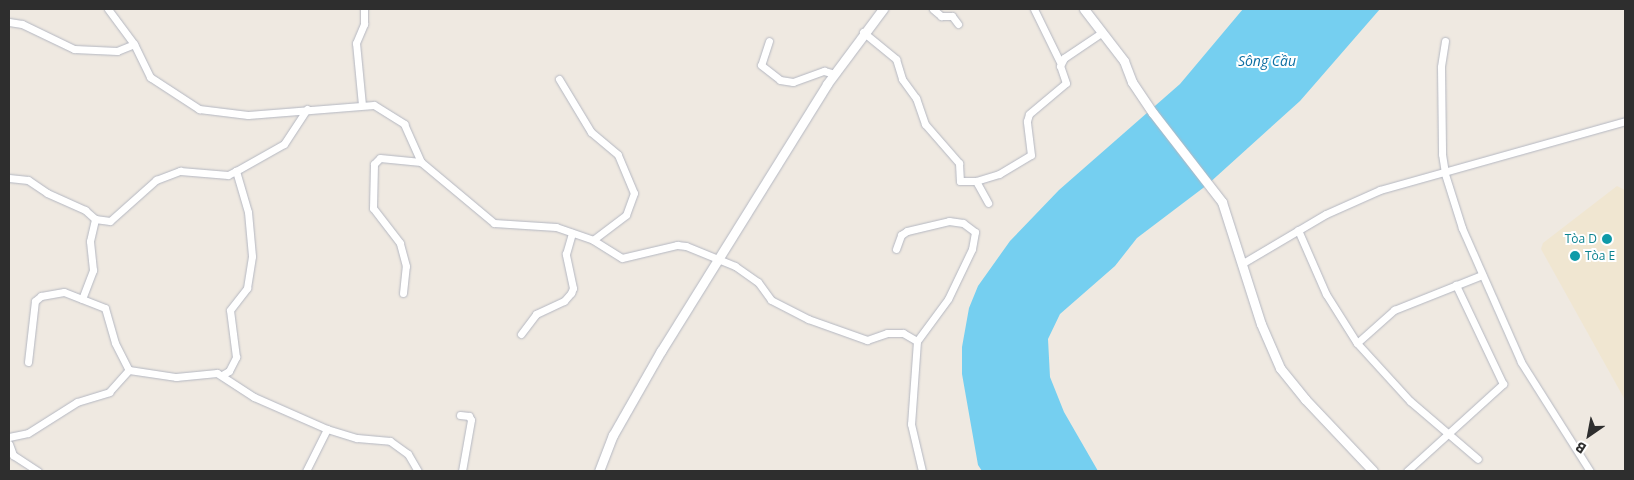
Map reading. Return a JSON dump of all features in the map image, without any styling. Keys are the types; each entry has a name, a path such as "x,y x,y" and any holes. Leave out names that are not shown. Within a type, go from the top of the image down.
{"street":[{"path":"108,9 134,44 150,76 199,109 248,115 362,104 379,108 404,124 422,162 494,222 542,225 572,233 593,240 622,258 677,245 718,259 754,279 771,300 808,319 867,340 887,333 902,333 918,341"},
{"path":"362,104 356,43 364,24 364,9"},
{"path":"599,471 608,444 629,404 718,259 835,74 864,32 883,9"},
{"path":"933,9 938,15 952,16 958,24"},
{"path":"864,32 896,59 902,79 916,98 925,124 959,162 960,181 976,181 999,174 1031,155 1027,118 1066,82 1060,62 1034,9"},
{"path":"1084,9 1127,65 1132,82 1153,113 1222,202 1271,351 1280,368 1305,399 1373,471"},
{"path":"9,22 22,24 74,49 118,50 134,44"},
{"path":"1060,62 1101,33"},
{"path":"769,41 762,65 780,80 798,80 824,70 835,74"},
{"path":"1446,41 1440,121 1445,174 1482,274 1521,362 1590,471"},
{"path":"559,80 591,132 618,155 634,193 626,216 593,240"},
{"path":"9,178 35,183 46,193 85,210 95,219 114,218 134,197 156,180 180,170 228,175 236,172 284,144 307,109"},
{"path":"1243,263 1298,230 1380,190 1445,174 1625,121"},
{"path":"403,293 406,266 402,250 373,208 374,164 380,158 422,162"},
{"path":"130,370 170,377 222,375 229,371 236,356 230,310 247,288 252,256 248,212 236,172"},
{"path":"976,181 988,204"},
{"path":"82,299 93,270 90,241 95,219"},
{"path":"896,249 901,235 907,231 949,221 963,223 975,232 972,249 948,299 918,341 911,424 922,471"},
{"path":"1298,230 1326,294 1357,343 1410,401 1446,434 1478,459"},
{"path":"521,334 536,314 564,300 571,293 573,288 566,254 572,233"},
{"path":"1357,343 1394,310 1482,274"},
{"path":"1407,471 1503,384 1456,285"},
{"path":"28,362 36,299 64,292 105,308 115,343 130,370"},
{"path":"9,437 28,433 77,402 109,392 130,370"},
{"path":"222,375 254,397 328,429 352,437 390,441 408,454 418,471"},
{"path":"460,415 469,416 471,420 462,471"},
{"path":"306,471 328,429"},
{"path":"9,444 13,455 38,471"}],"shaded area":[{"path":"1617,186 1625,190 1625,400 1541,249 1543,243"}],"water":[{"name":"Sông Cầu","path":"1243,9 1380,9 1300,101 1207,185 1137,238 1115,266 1060,314 1048,339 1050,377 1064,412 1098,471 982,471 978,465 962,374 962,347 969,308 978,286 1010,241 1059,190 1180,84"}],"place":[{"name":"Tòa D","path":"1607,239"},
{"name":"Tòa E","path":"1575,256"}]}
